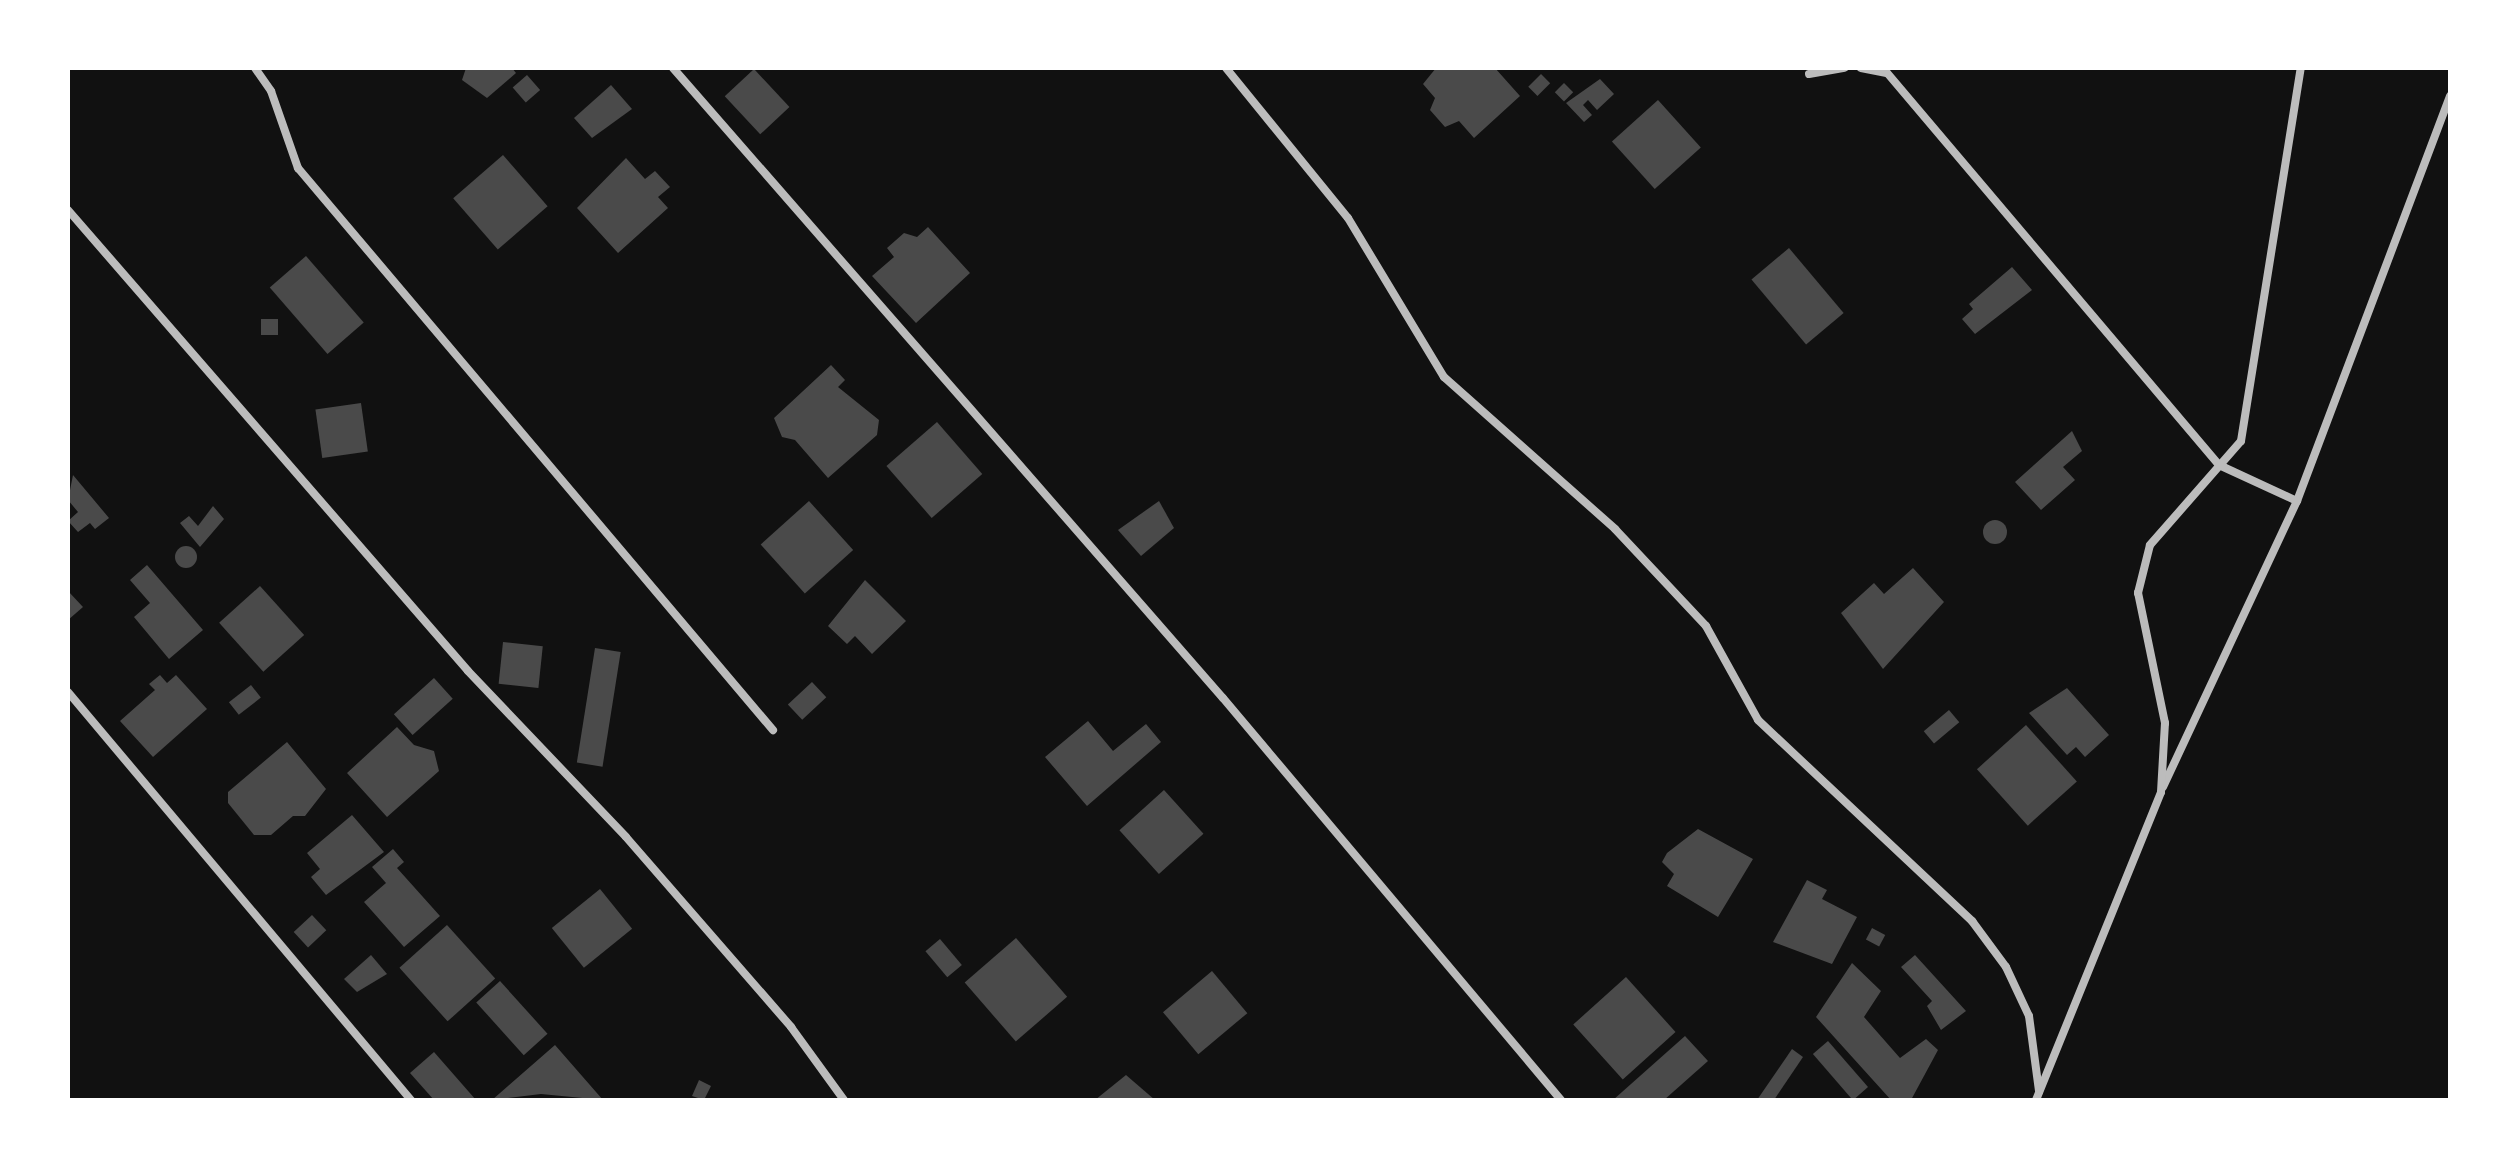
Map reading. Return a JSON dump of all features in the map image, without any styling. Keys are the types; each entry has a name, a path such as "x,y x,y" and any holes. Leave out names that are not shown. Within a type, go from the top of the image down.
{"street":[{"path":"255,68 271,91 298,168 773,730"},
{"path":"673,68 1223,698 1561,1100"},
{"path":"1226,68 1348,218 1444,377 1615,529 1706,626 1758,720 1972,921 2006,967 2029,1016 2038,1096"},
{"path":"1809,74 1844,68"},
{"path":"1861,68 1885,70 2219,465 2297,501"},
{"path":"2161,792 2165,723 2138,593 2150,545 2241,441 2252,397 2301,68"},
{"path":"2038,1096 2161,792 2297,501 2450,96"},
{"path":"68,210 468,671 626,837 791,1027 844,1100"},
{"path":"68,692 411,1100"}],"building":[{"path":"466,68 512,68 516,73 487,98 462,80"},
{"path":"1436,68 1495,68 1520,96 1474,138 1459,121 1445,127 1430,110 1435,98 1423,84"},
{"path":"754,69 789,107 760,134 725,96"},
{"path":"1541,74 1550,83 1537,96 1528,87"},
{"path":"527,75 540,90 526,103 513,87"},
{"path":"1600,79 1614,94 1597,110 1588,100 1583,105 1592,115 1584,122 1566,103"},
{"path":"1564,83 1573,92 1564,101 1555,92"},
{"path":"611,85 632,109 592,138 574,118"},
{"path":"1658,100 1701,148 1655,189 1612,141"},
{"path":"503,155 548,206 498,250 453,198"},
{"path":"626,158 645,179 655,171 670,187 658,197 668,208 618,253 577,208"},
{"path":"928,227 970,273 916,323 872,276 894,257 887,248 904,233 917,237"},
{"path":"1789,248 1844,313 1806,345 1751,279"},
{"path":"306,256 364,322 328,354 270,287"},
{"path":"2012,267 2032,290 1975,334 1962,319 1973,309 1969,304"},
{"path":"261,319 278,319 278,335 261,335"},
{"path":"831,365 845,380 838,387 879,420 877,435 828,478 795,440 782,437 774,418"},
{"path":"361,403 368,452 322,458 315,409"},
{"path":"937,422 982,474 932,518 886,466"},
{"path":"2072,431 2082,451 2063,467 2075,480 2041,510 2015,482"},
{"path":"73,475 109,518 95,529 90,523 78,532 68,521 78,512 68,500"},
{"path":"809,501 853,550 805,594 761,544"},
{"path":"1159,501 1174,528 1141,556 1118,530"},
{"path":"213,506 224,519 200,547 180,523 189,516 198,526"},
{"path":"1995,520 2006,527 2007,532 2000,543 1995,544 1984,537 1983,532 1990,521"},
{"path":"186,546 194,549 197,557 194,565 186,568 178,565 175,557 178,549"},
{"path":"147,565 203,630 169,659 134,617 150,603 130,580"},
{"path":"1913,568 1944,602 1883,669 1841,613 1874,583 1884,594"},
{"path":"865,580 906,621 872,654 855,636 847,644 828,626"},
{"path":"260,586 304,635 263,672 219,623"},
{"path":"68,591 83,607 68,620"},
{"path":"503,642 543,646 538,688 499,684"},
{"path":"595,648 621,652 603,767 577,763"},
{"path":"160,675 167,683 176,675 207,709 153,757 120,721 155,690 149,684"},
{"path":"434,678 453,699 413,735 394,714"},
{"path":"812,682 826,697 802,720 788,705"},
{"path":"251,685 261,698 239,715 229,702"},
{"path":"2067,688 2109,735 2085,757 2076,747 2067,755 2029,713"},
{"path":"1949,710 1959,722 1934,743 1924,731"},
{"path":"1088,721 1113,751 1146,724 1161,742 1087,806 1045,757"},
{"path":"2026,725 2077,781 2028,826 1977,769"},
{"path":"397,727 414,745 434,751 439,771 387,817 347,773"},
{"path":"287,742 326,789 305,816 293,816 271,835 254,835 228,803 228,792"},
{"path":"1164,790 1203,834 1159,874 1119,830"},
{"path":"352,815 384,852 326,895 311,877 320,869 307,853"},
{"path":"1698,829 1753,859 1718,917 1667,886 1674,874 1662,862 1667,853"},
{"path":"393,849 404,862 397,868 440,916 404,947 364,902 386,883 372,867"},
{"path":"1807,880 1827,890 1822,899 1857,917 1832,964 1773,942"},
{"path":"600,889 632,929 584,968 552,928"},
{"path":"312,915 326,930 308,947 294,932"},
{"path":"447,925 495,979 448,1021 399,968"},
{"path":"1872,928 1885,935 1879,947 1866,939"},
{"path":"1016,938 1067,997 1016,1041 965,983"},
{"path":"940,939 962,965 947,977 925,951"},
{"path":"371,955 387,974 357,992 344,979"},
{"path":"1915,955 1966,1011 1941,1030 1927,1006 1932,1001 1901,967"},
{"path":"1852,963 1881,991 1864,1017 1900,1058 1926,1039 1938,1050 1911,1100 1891,1100 1816,1017"},
{"path":"1212,971 1247,1013 1198,1054 1163,1012"},
{"path":"1626,977 1676,1032 1623,1080 1573,1025"},
{"path":"500,981 548,1034 524,1055 476,1002"},
{"path":"1685,1036 1708,1061 1664,1100 1613,1100"},
{"path":"1828,1041 1868,1087 1853,1100 1813,1054"},
{"path":"555,1045 603,1100 541,1094 492,1100"},
{"path":"1792,1049 1803,1057 1774,1100 1757,1100"},
{"path":"434,1052 476,1100 434,1100 410,1073"},
{"path":"1126,1075 1155,1100 1095,1100"},
{"path":"699,1080 711,1086 704,1100 692,1096"}]}
